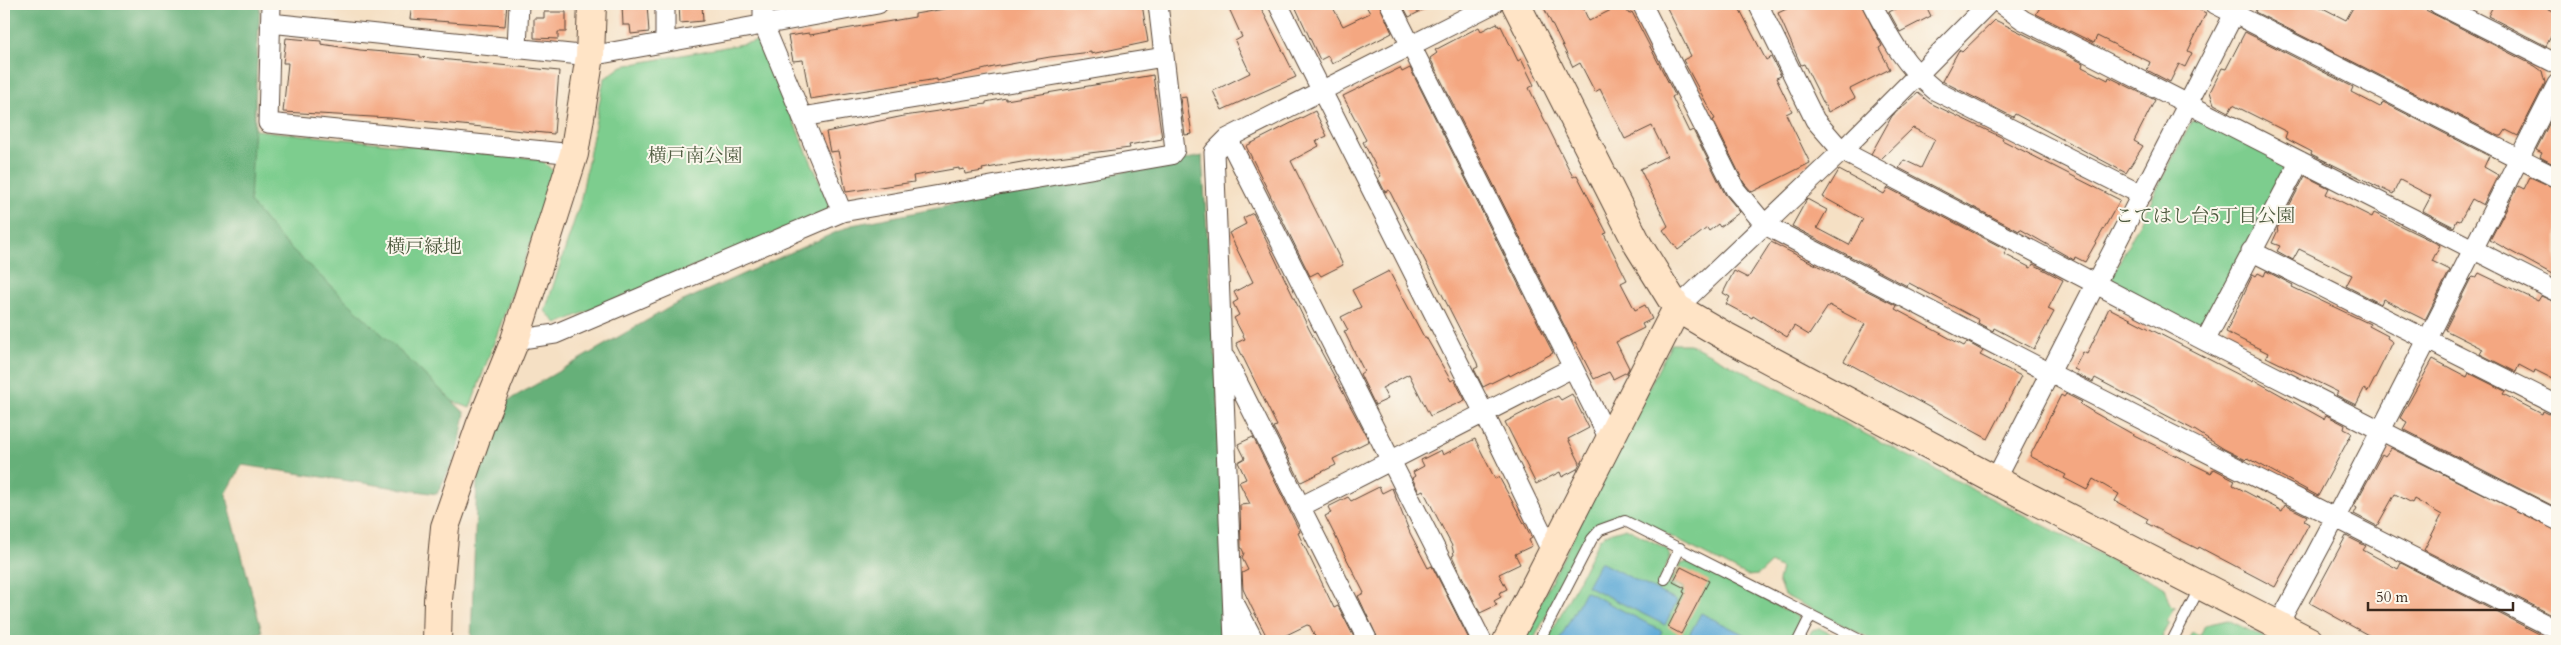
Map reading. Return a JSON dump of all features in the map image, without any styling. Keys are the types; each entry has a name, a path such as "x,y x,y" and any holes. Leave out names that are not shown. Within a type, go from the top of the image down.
{"street":[{"path":"271,4 268,123 574,154"},
{"path":"517,48 519,4"},
{"path":"437,641 438,600 445,527 480,426 515,340 574,154 590,56 592,4"},
{"path":"665,4 665,41"},
{"path":"763,4 763,23 842,212"},
{"path":"270,22 590,56 763,23 878,4"},
{"path":"515,340 555,334 842,212 1171,155 1175,150 1158,4"},
{"path":"1278,4 1484,413 1552,553"},
{"path":"1390,4 1610,440"},
{"path":"1234,641 1214,152 1228,138 1493,4"},
{"path":"1516,4 1638,245 1677,308 1995,480 2309,641"},
{"path":"1642,4 1735,189 1765,225 2050,373 2557,630"},
{"path":"1758,4 1815,120 1842,151 2205,341 2557,520"},
{"path":"1872,4 1890,40 1916,75 1936,90 2142,195"},
{"path":"1507,641 1677,308 1842,151 1988,4"},
{"path":"2001,4 2023,20 2557,292"},
{"path":"2215,4 2236,9 2557,178"},
{"path":"2438,4 2557,64"},
{"path":"1995,480 2236,9"},
{"path":"802,117 1164,57"},
{"path":"2278,625 2336,518 2379,430 2557,84"},
{"path":"1228,138 1482,641"},
{"path":"2205,341 2300,161"},
{"path":"2252,251 2557,405"},
{"path":"1223,353 1368,641"},
{"path":"1300,507 1572,368"},
{"path":"1232,598 1254,641"}],"lane":[{"path":"1539,641 1592,538 1600,530 1625,521 1862,641"},
{"path":"1665,579 1680,548"},
{"path":"2172,641 2201,586"},
{"path":"1798,641 1812,615"}],"path":[{"path":"4,29 6,4"}],"green space":[{"path":"4,4 260,4 250,202 279,237 465,413 458,452 437,494 242,465 226,494 262,632 232,641 4,641"},
{"name":"横戸緑地","path":"57,4 256,4 255,130 541,159 556,174 470,408 424,390"},
{"name":"横戸南公園","path":"758,41 832,209 557,324 545,311 580,203 604,79 622,66"},
{"name":"こてはし台5丁目公園","path":"2200,118 2287,164 2289,173 2211,325 2197,329 2116,288 2112,277 2191,122"},
{"path":"1202,156 1219,410 1227,641 471,641 477,481 502,404 672,306 852,225"},
{"path":"1671,344 1690,344 2164,587 2170,606 2176,608 2173,609 2167,622 2170,623 2160,641 1874,641 1784,595 1778,581 1781,569 1771,563 1758,575 1747,576 1635,518 1623,516 1604,521 1589,532 1533,641 1521,641"},
{"path":"1626,528 1667,549 1670,557 1660,579 1682,591 1683,588 1669,581 1672,576 1674,577 1681,564 1690,561 1797,616 1800,623 1792,641 1547,641 1600,538 1606,534"},
{"path":"2228,620 2271,641 2187,641 2192,633 2200,636 2205,625"},
{"path":"1819,628 1846,641 1806,641 1812,630"}],"water":[{"path":"1600,562 1677,601 1665,625 1587,586"},
{"path":"1585,591 1662,631 1657,641 1564,641 1560,639"},
{"path":"1701,613 1757,641 1696,641 1688,637"}],"building":[{"path":"412,4 507,4 505,26 410,19"},
{"path":"622,4 647,4 649,32 631,34 630,25 623,25"},
{"path":"679,4 702,4 703,21 680,23"},
{"path":"973,4 1142,4 1148,42 1091,54 1091,52 1050,57 994,67 937,81 937,79 810,99 803,60 793,61 788,36 809,33 810,35 915,17 915,14"},
{"path":"1227,4 1259,4 1296,77 1222,110 1213,91 1250,73 1235,41 1242,37"},
{"path":"1294,4 1331,4 1343,26 1370,13 1365,4 1379,4 1392,33 1332,64 1328,56 1320,60"},
{"path":"1402,4 1435,4 1409,17"},
{"path":"1542,4 1581,4 1589,21 1623,4 1629,14 1632,12 1675,95 1672,97 1689,132 1693,130 1725,194 1740,212 1720,227 1718,224 1709,231 1707,228 1678,250 1663,230 1668,226 1640,169 1667,156 1652,126 1625,139 1600,89 1595,92 1580,63 1573,67"},
{"path":"1665,4 1737,4 1766,60 1771,57 1781,76 1776,78 1792,111 1786,114 1810,163 1752,192 1744,183 1713,120 1715,119 1683,60 1691,56"},
{"path":"1797,4 1861,4 1882,46 1879,48 1890,69 1850,89 1855,98 1828,112 1804,64 1801,65 1778,13"},
{"path":"1905,4 1925,4 1931,16 1900,32 1889,12"},
{"path":"2042,4 2187,4 2206,13 2188,51 2192,53 2185,67 2179,64 2170,82 2147,70 2150,62 2097,36 2094,43 2036,14"},
{"path":"2259,4 2315,4 2346,20 2355,4 2414,4 2535,66 2542,71 2545,83 2518,136 2506,130 2502,136 2499,136 2255,12"},
{"path":"2494,4 2540,4 2557,13 2557,25 2546,46 2488,16"},
{"path":"544,12 566,12 566,32 558,32 558,39 534,38 534,18 544,18"},
{"path":"1995,20 2083,63 2082,67 2108,80 2109,77 2155,100 2134,141 2143,146 2126,173 2015,114 2013,117 1942,81 1959,50 1962,52"},
{"path":"1497,23 1499,27 1501,26 1518,61 1521,59 1534,85 1529,88 1547,125 1573,177 1577,175 1607,233 1604,234 1627,280 1621,283 1635,310 1645,305 1652,319 1642,324 1644,328 1616,342 1629,368 1627,372 1613,379 1609,372 1594,379 1575,342 1573,343 1430,58 1437,53 1435,50 1479,27 1481,31"},
{"path":"2245,32 2353,87 2351,92 2380,107 2383,102 2489,156 2484,167 2498,175 2483,205 2472,199 2460,221 2457,220 2454,227 2423,211 2431,196 2400,180 2393,194 2311,154 2312,152 2285,138 2287,132 2233,105 2229,112 2214,104 2210,92 2222,68 2226,69"},
{"path":"286,38 321,41 321,44 360,50 559,71 554,134 390,118 283,112 288,63 283,63"},
{"path":"1400,68 1402,72 1410,68 1553,353 1510,376 1509,374 1483,387 1474,369 1478,367 1477,363 1389,190 1385,192 1378,178 1381,176 1363,142 1366,140 1343,96"},
{"path":"1153,75 1162,139 1129,145 1130,148 1033,160 965,174 964,169 959,170 959,168 913,176 914,182 846,192 838,151 830,152 826,132 904,116 986,104 986,102 1006,98 1006,100"},
{"path":"1918,93 1930,103 2003,138 2002,140 2120,200 2085,262 2075,257 2074,260 2020,229 2019,231 1899,168 1904,160 1921,168 1935,139 1913,128 1881,159 1871,154 1892,116"},
{"path":"1186,97 1192,134 1185,135 1180,98"},
{"path":"2557,108 2557,166 2540,157 2542,153 2536,150"},
{"path":"1315,111 1327,136 1316,141 1319,146 1291,161 1343,265 1321,276 1318,272 1310,276 1246,146"},
{"path":"1839,170 1884,194 1888,188 2007,250 2004,254 2031,268 2033,264 2063,280 2048,309 2054,312 2034,349 1994,328 1993,331 1978,323 1979,320 1909,283 1907,286 1792,226 1807,199 1827,210 1817,228 1849,245 1863,219 1823,197"},
{"path":"2305,176 2329,188 2326,194 2372,217 2374,213 2440,245 2432,261 2450,270 2425,320 2383,299 2381,304 2346,286 2352,275 2299,249 2293,260 2277,251 2280,246 2272,243 2277,229"},
{"path":"2530,177 2557,189 2557,280 2551,276 2552,274 2490,240 2518,186 2524,189"},
{"path":"1253,213 1309,329 1369,441 1333,459 1336,465 1301,482 1273,427 1277,426 1236,343 1245,339 1234,318 1239,315 1233,303 1238,300 1234,292 1253,282 1229,233 1246,224 1243,218"},
{"path":"1771,242 1897,306 1895,309 1964,346 1967,342 1983,351 1980,355 2021,376 1988,439 1844,361 1865,324 1829,305 1809,335 1794,326 1787,337 1753,316 1752,318 1726,304 1730,297 1723,293 1734,271 1748,278"},
{"path":"1389,271 1424,337 1426,337 1451,381 1454,379 1465,400 1430,416 1409,374 1382,388 1388,399 1375,405 1360,374 1364,371 1344,331 1348,330 1341,317 1361,307 1352,290"},
{"path":"2266,271 2293,285 2292,287 2370,324 2369,326 2388,336 2387,338 2393,342 2368,392 2364,389 2356,405 2336,395 2338,392 2266,357 2268,353 2226,332 2253,274 2256,276 2258,273 2264,276"},
{"path":"2479,273 2538,301 2541,296 2557,303 2557,381 2535,370 2534,373 2519,365 2516,372 2480,354 2483,349 2445,330 2470,280 2473,277 2476,278"},
{"path":"2109,308 2253,382 2254,380 2324,419 2326,415 2345,425 2344,429 2352,433 2318,496 2248,458 2246,460 2224,449 2196,431 2095,378 2093,382 2076,374 2078,371 2074,369 2083,352 2087,354"},
{"path":"2433,359 2467,377 2469,373 2505,391 2503,394 2542,414 2543,411 2557,418 2557,508 2403,429 2407,422 2400,418"},
{"path":"1572,394 1589,428 1568,439 1580,463 1577,469 1562,477 1560,472 1536,484 1505,422 1546,401 1558,396 1561,400"},
{"path":"2066,394 2082,402 2080,404 2093,412 2136,436 2211,473 2214,469 2235,480 2233,485 2282,511 2285,505 2307,516 2304,521 2309,524 2275,587 2199,547 2198,549 2146,523 2148,519 2115,501 2119,494 2093,479 2087,490 2064,478 2066,475 2030,456 2061,395 2064,397"},
{"path":"1253,437 1300,532 1298,533 1334,608 1338,606 1356,641 1317,641 1310,626 1307,625 1274,641 1269,641 1251,606 1243,589 1242,573 1248,570 1242,558 1244,553 1241,547 1240,505 1250,504 1239,482 1246,479 1238,462 1245,458 1238,444"},
{"path":"1475,439 1495,479 1499,477 1532,538 1529,540 1532,546 1515,554 1520,564 1499,574 1507,589 1499,593 1501,597 1494,601 1497,605 1480,613 1452,556 1454,555 1452,546 1423,490 1419,492 1412,478 1415,476 1413,472 1424,466 1421,460 1441,450 1443,455"},
{"path":"2391,448 2557,531 2556,617 2424,550 2442,515 2414,499 2412,503 2395,494 2377,526 2354,514 2357,508 2354,506 2382,454 2385,456"},
{"path":"1379,487 1382,493 1392,488 1410,533 1428,568 1432,566 1470,641 1379,641 1358,596 1364,593 1325,516 1331,513 1328,507 1348,497 1351,501"},
{"path":"2346,536 2366,546 2363,550 2398,569 2401,563 2545,637 2542,641 2379,641 2310,603"},
{"path":"1681,567 1709,581 1681,634 1668,627 1685,593 1683,592 1685,588 1673,582"}]}
